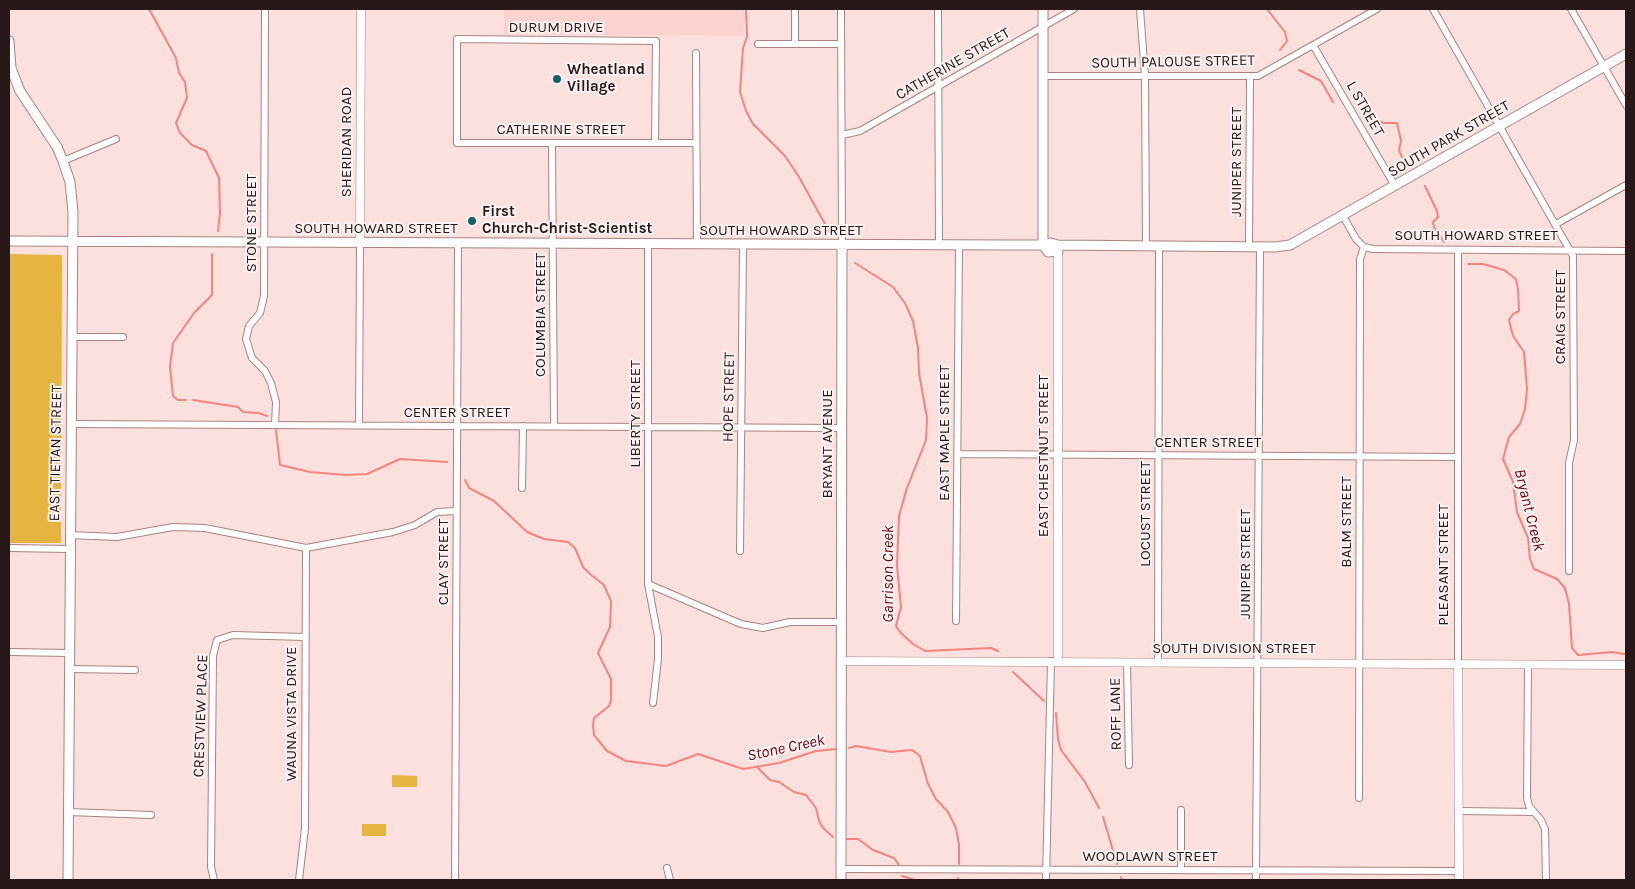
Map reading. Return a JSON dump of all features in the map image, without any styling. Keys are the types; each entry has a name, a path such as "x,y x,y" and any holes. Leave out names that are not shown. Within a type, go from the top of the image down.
{"main road":[{"path":"1042,9 1043,245 1048,252 1071,246 1260,247"},
{"name":"EAST TIETAN STREET","path":"9,41 11,68 20,91 57,147 63,161 71,192 68,880"},
{"name":"SOUTH PARK STREET","path":"1260,247 1283,246 1301,240 1626,54"},
{"name":"SOUTH HOWARD STREET","path":"9,241 1043,245"},
{"name":"BRYANT AVENUE","path":"841,880 842,244"}],"street":[{"name":"STONE STREET","path":"265,9 264,296 260,313 249,326 246,339 252,358 265,370 271,383 276,402 275,425"},
{"name":"SHERIDAN ROAD","path":"359,425 361,9"},
{"path":"795,9 795,44"},
{"name":"BRYANT AVENUE","path":"841,9 842,244"},
{"path":"938,9 939,245"},
{"name":"CATHERINE STREET","path":"842,135 860,132 1074,9"},
{"path":"1140,9 1145,76 1146,246"},
{"name":"SOUTH PALOUSE STREET","path":"1043,76 1250,77 1264,73 1377,9"},
{"name":"CRAIG STREET","path":"1433,9 1571,250 1574,261 1574,440 1569,463 1568,571"},
{"path":"1571,9 1626,105"},
{"name":"DURUM DRIVE","path":"457,143 457,39 656,41 655,143"},
{"path":"758,44 841,44"},
{"name":"L STREET","path":"1313,45 1395,186"},
{"path":"696,53 697,244"},
{"name":"JUNIPER STREET","path":"1249,247 1250,77"},
{"path":"63,161 116,139"},
{"name":"CATHERINE STREET","path":"457,143 696,143"},
{"name":"COLUMBIA STREET","path":"552,143 554,426"},
{"path":"1556,224 1626,185"},
{"path":"1343,216 1356,239 1364,247"},
{"name":"CLAY STREET","path":"455,880 458,243"},
{"name":"LIBERTY STREET","path":"648,244 648,584 658,637 658,659 653,704"},
{"name":"HOPE STREET","path":"740,551 743,244"},
{"name":"EAST MAPLE STREET","path":"956,621 959,245"},
{"name":"LOCUST STREET","path":"1158,662 1159,246"},
{"name":"JUNIPER STREET","path":"1256,880 1260,247"},
{"name":"SOUTH HOWARD STREET","path":"1364,247 1373,249 1626,251"},
{"name":"BALM STREET","path":"1359,798 1360,259 1364,247"},
{"name":"EAST CHESTNUT STREET","path":"1046,880 1054,661 1058,455 1058,249"},
{"name":"PLEASANT STREET","path":"1458,250 1459,880"},
{"path":"71,337 122,337"},
{"name":"CENTER STREET","path":"71,424 842,428"},
{"path":"522,488 523,426"},
{"name":"CENTER STREET","path":"958,454 1458,457"},
{"path":"69,536 117,537 173,527 205,528 306,548 393,532 415,525 437,512 456,512"},
{"path":"9,548 69,549"},
{"name":"WAUNA VISTA DRIVE","path":"299,880 305,828 306,548"},
{"path":"648,584 741,624 763,628 790,622 842,622"},
{"name":"CRESTVIEW PLACE","path":"214,880 211,867 212,656 218,640 233,635 305,637"},
{"path":"9,652 69,653"},
{"name":"SOUTH DIVISION STREET","path":"842,661 1626,665"},
{"name":"ROFF LANE","path":"1127,662 1129,765"},
{"path":"1528,664 1527,798 1534,812 1541,820 1546,833 1546,880"},
{"path":"69,670 134,670"},
{"path":"1181,870 1182,810"},
{"path":"68,812 150,814"},
{"path":"1459,812 1534,812"},
{"path":"667,868 670,880"},
{"name":"WOODLAWN STREET","path":"841,868 1459,871"}],"shaded area":[{"path":"504,9 744,9 744,36 504,34"},
{"path":"9,254 62,255 61,543 9,543"},
{"path":"392,775 417,776 417,787 392,787"},
{"path":"362,824 386,824 386,836 362,836"}],"waterway":[{"name":"Stone Creek","path":"149,9 176,58 179,73 185,82 187,98 176,123 180,133 192,145 206,151 219,178 220,213 218,231"},
{"name":"Garrison Creek","path":"746,9 747,37 743,48 740,92 746,111 753,124 785,156 830,233"},
{"name":"Bryant Creek","path":"1267,9 1285,32 1287,41 1280,50"},
{"name":"Bryant Creek","path":"1299,70 1321,81 1333,102"},
{"name":"Bryant Creek","path":"1379,121 1397,123 1401,141 1399,150 1402,157 1409,163"},
{"name":"Bryant Creek","path":"1425,186 1437,211 1438,217 1433,222 1434,227 1444,242"},
{"name":"Stone Creek","path":"186,400 178,400 173,396 170,367 173,343 194,313 212,295 212,254"},
{"name":"Garrison Creek","path":"855,263 893,287 905,303 913,321 927,418 926,440 907,488 899,516 897,566 901,607 896,626 913,644 925,651 991,648 998,651"},
{"name":"Bryant Creek","path":"1468,264 1483,264 1504,270 1516,279 1519,311 1513,314 1509,320 1513,336 1524,352 1527,389 1525,409 1520,424 1509,437 1503,459 1513,482 1517,512 1528,538 1530,559 1534,569 1557,579 1565,588 1569,604 1572,648 1578,655 1612,652 1624,654"},
{"name":"Stone Creek","path":"193,400 238,407 243,412 259,413 267,416"},
{"name":"Stone Creek","path":"276,430 280,465 310,472 345,475 367,474 400,459 447,462"},
{"name":"Stone Creek","path":"465,480 469,488 494,501 527,532 544,539 568,542 575,548 583,567 604,585 611,601 610,627 598,653 611,679 611,700 609,706 594,718 593,725 594,735 607,751 626,761 666,766 698,754 743,769 779,763 816,751 836,749"},
{"name":"Garrison Creek","path":"1013,672 1044,701"},
{"name":"Garrison Creek","path":"1056,713 1061,750 1085,782 1099,808"},
{"name":"Stone Creek","path":"849,748 856,746 891,752 912,750 920,756 928,784 936,799 948,812 956,828 959,845 959,864"},
{"path":"757,767 770,780 779,782 794,792 806,795 816,808 823,828 833,837"},
{"name":"Garrison Creek","path":"1103,817 1117,864"},
{"path":"847,839 858,839 873,850 894,858 899,865"},
{"path":"902,876 915,880"}],"place":[{"name":"Wheatland Village","path":"557,79"},
{"name":"First Church-Christ-Scientist","path":"472,221"}]}
